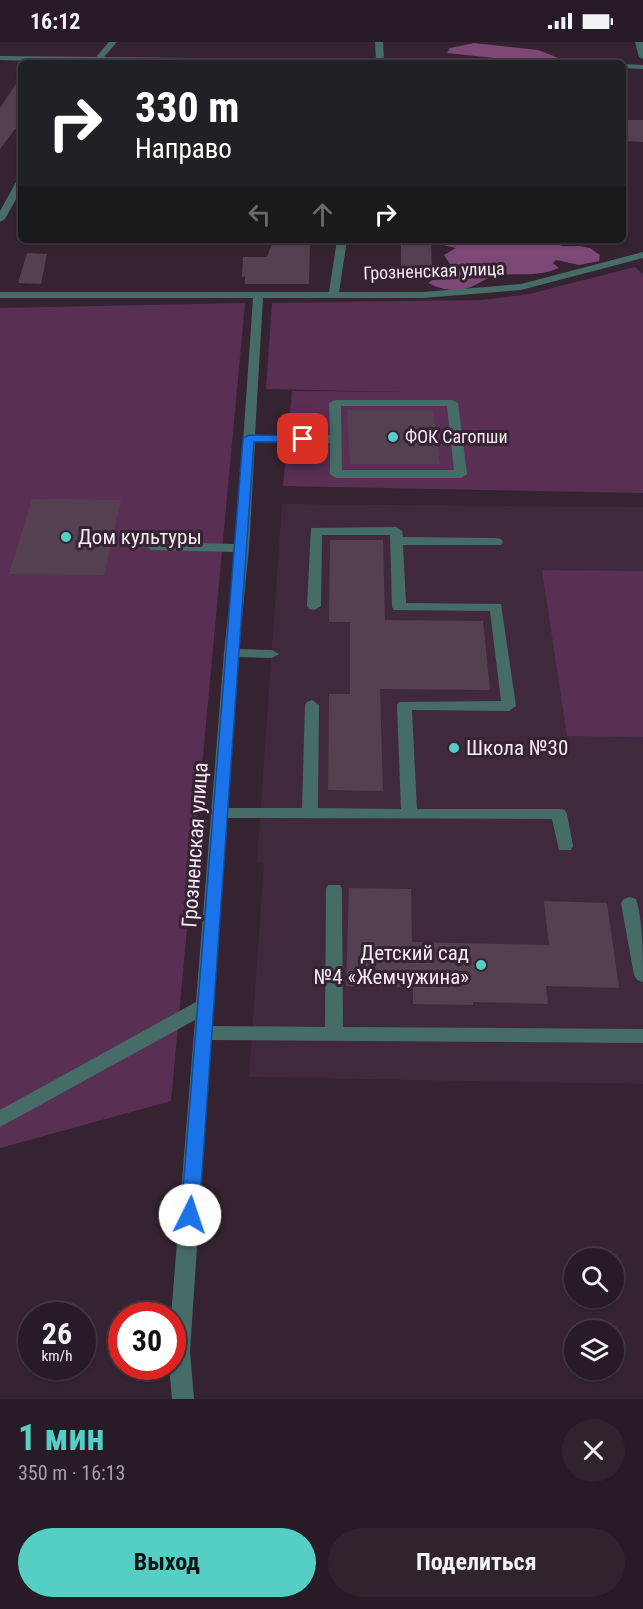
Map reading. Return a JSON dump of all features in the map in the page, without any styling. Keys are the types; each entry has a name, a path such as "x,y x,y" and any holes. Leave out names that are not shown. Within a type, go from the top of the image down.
{"street":[{"path":"98,60 113,42"},
{"path":"379,42 380,60"},
{"path":"639,42 643,57"},
{"path":"0,58 65,60"},
{"path":"626,66 643,67"},
{"path":"0,219 18,187"},
{"path":"334,294 342,243"},
{"name":"Грозненская улица","path":"0,295 423,295 521,287 643,255"},
{"name":"Грозненская улица","path":"183,1399 179,1351 231,653 242,548 258,294"},
{"path":"335,403 452,403 461,474 336,474 335,439 335,403"},
{"path":"249,438 335,439"},
{"path":"314,606 316,531 396,531 399,607 496,607 509,706 404,705 409,814"},
{"path":"396,541 496,542"},
{"path":"152,546 242,548"},
{"path":"231,653 272,654"},
{"path":"310,813 312,705"},
{"path":"220,813 559,814 565,846"},
{"path":"334,889 334,1034"},
{"path":"630,903 643,975"},
{"path":"0,1119 206,1005"},
{"path":"204,1033 643,1036"}],"shaded area":[{"path":"474,43 538,50 561,59 514,60 447,53 450,48"},
{"path":"554,243 562,246 590,248 600,255 599,261 579,265 556,260 553,263 559,268 551,271 496,276 465,289 452,290 428,283 452,267 444,255 456,248 438,244"},
{"path":"635,267 643,274 643,493 283,486 292,391 404,392 266,389 272,303 482,300 529,294"},
{"path":"245,303 171,1101 0,1148 0,308"},
{"name":"Школа №30","path":"282,504 643,507 643,1084 249,1077 264,863 257,862"},
{"path":"542,570 643,571 643,737 567,736"}],"building":[{"path":"18,81 18,130 15,129 0,149 0,108"},
{"path":"626,120 643,120 643,142 626,141"},
{"path":"401,243 431,243 432,272 401,272"},
{"path":"272,244 310,245 309,284 245,284 245,276 242,277 243,257 267,257"},
{"path":"27,253 47,254 41,284 18,283"},
{"name":"ФОК Сагопши","path":"347,410 433,410 440,464 350,464"},
{"name":"Дом культуры","path":"32,499 121,500 104,575 9,574"},
{"path":"330,540 383,540 385,620 483,621 490,690 380,689 383,791 328,790 329,694 350,694 350,622 329,622"},
{"name":"Детский сад №4 «Жемчужина»","path":"349,888 411,889 412,942 549,945 544,901 607,903 619,988 546,986 548,1004 473,1002 473,1005 413,1004 413,987 346,986"}],"place":[{"name":"ФОК Сагопши","path":"393,437"},
{"name":"Дом культуры","path":"66,537"},
{"name":"Школа №30","path":"454,748"},
{"name":"Детский сад №4 «Жемчужина»","path":"481,965"}],"route":[{"path":"190,1215 249,438 303,439"}]}
